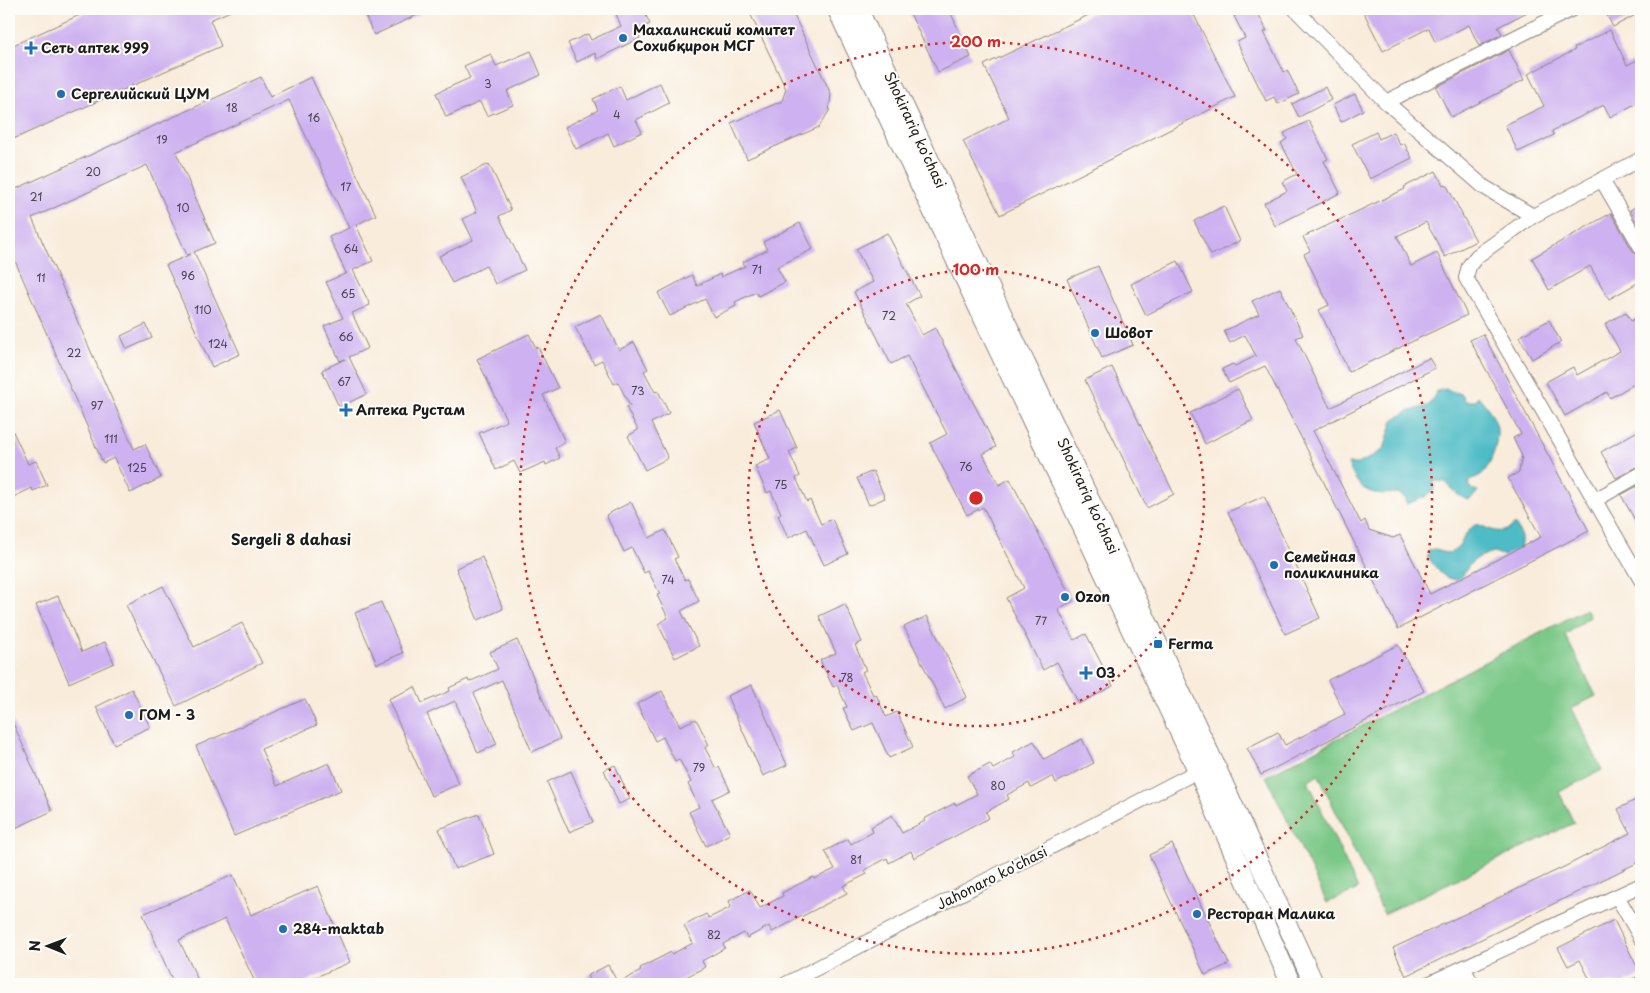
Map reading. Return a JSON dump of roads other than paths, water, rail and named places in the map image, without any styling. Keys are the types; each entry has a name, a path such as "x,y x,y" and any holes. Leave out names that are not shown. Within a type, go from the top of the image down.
{"main road":[{"name":"Shokirariq ko'chasi","path":"837,9 1198,772 1291,984"},
{"name":"Shokirariq ko'chasi","path":"858,9 1198,728 1314,984"}],"street":[{"path":"1295,9 1386,102 1484,187 1533,216"},
{"path":"1386,102 1572,9"},
{"path":"1641,159 1533,216 1477,256 1469,266 1466,278 1641,580"},
{"path":"1602,180 1641,247"},
{"path":"1595,500 1641,474"},
{"name":"Jahonaro ko'chasi","path":"786,984 1198,772"},
{"path":"1428,984 1641,885"},
{"path":"1617,896 1641,938"},
{"path":"1463,968 1472,984"}],"water":[{"path":"1446,389 1463,395 1465,401 1475,401 1478,396 1490,411 1496,424 1494,452 1489,464 1481,474 1469,480 1469,486 1478,491 1474,496 1468,500 1450,488 1446,482 1434,481 1434,490 1425,497 1407,504 1398,493 1373,493 1361,486 1348,464 1357,464 1384,449 1393,420 1405,413 1429,405 1437,391"},
{"path":"1477,524 1492,530 1501,531 1515,524 1521,538 1519,550 1509,555 1494,552 1480,557 1470,564 1458,580 1447,578 1440,573 1427,557 1429,550 1450,552 1455,550 1466,534"}],"place":[{"name":"Махалинский комитет Сохибқирон МСГ","path":"623,38"},
{"name":"Сеть аптек 999","path":"31,48"},
{"name":"Сергелийский ЦУМ","path":"61,94"},
{"name":"Шовот","path":"1095,333"},
{"name":"Аптека Рустам","path":"346,410"},
{"name":"Семейная поликлиника","path":"1274,565"},
{"name":"Ozon","path":"1065,597"},
{"name":"Ferma","path":"1158,644"},
{"name":"03","path":"1086,673"},
{"name":"ГОМ - 3","path":"129,715"},
{"name":"Ресторан Малика","path":"1197,914"},
{"name":"284-maktab","path":"283,929"}],"district":[{"name":"Sergeli 8 dahasi","path":"291,540"}]}
